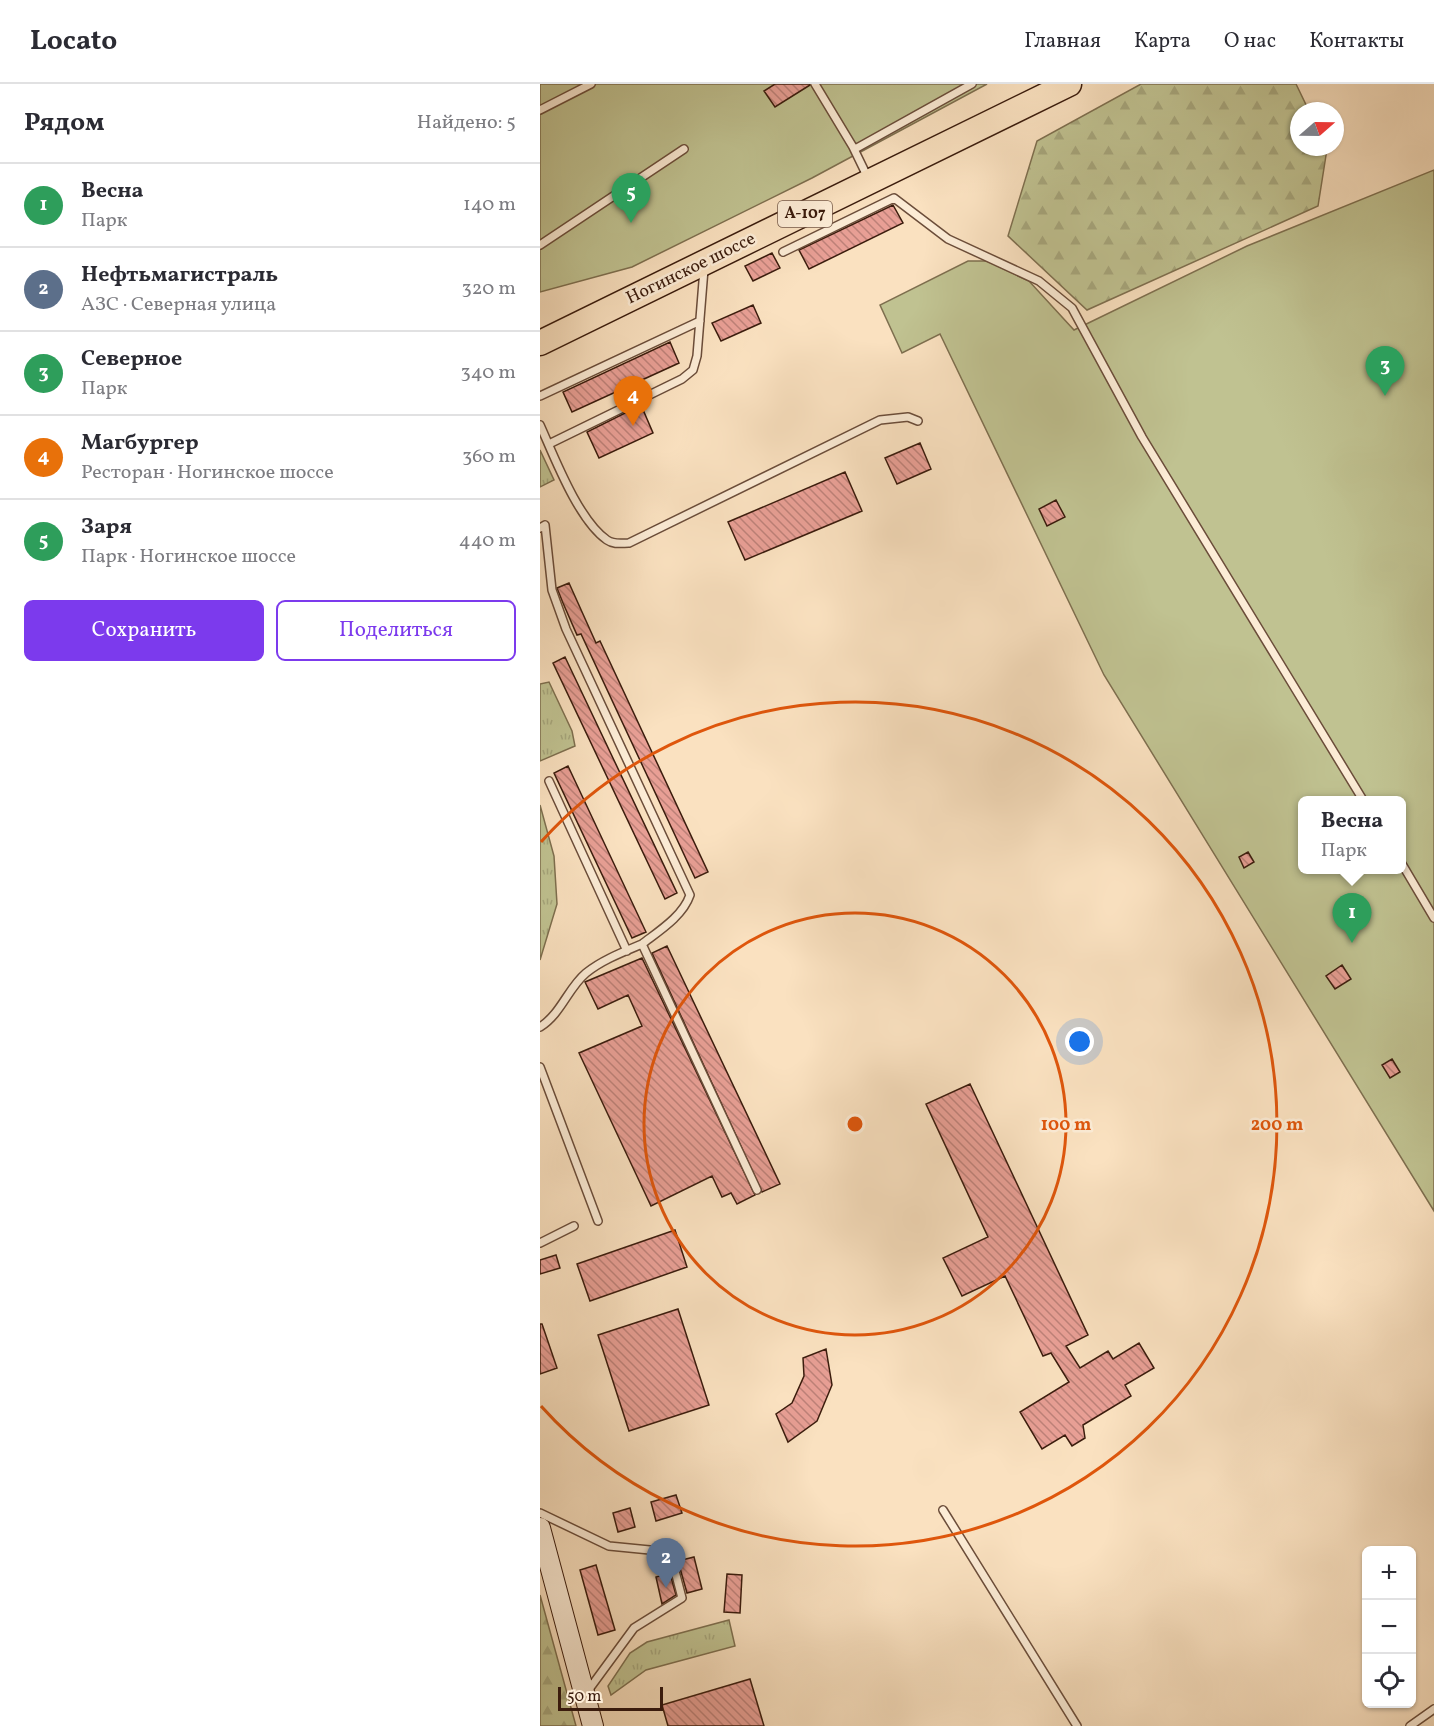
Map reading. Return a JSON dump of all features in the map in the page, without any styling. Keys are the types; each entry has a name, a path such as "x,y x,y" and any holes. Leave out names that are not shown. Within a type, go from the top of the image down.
{"highway":[{"name":"Ногинское шоссе","path":"540,343 1069,84"}],"main road":[{"path":"540,1528 593,1726"}],"lane":[{"path":"540,110 591,84"},
{"path":"815,84 855,149 870,182"},
{"path":"855,149 972,84"},
{"path":"540,245 684,149"},
{"path":"783,252 894,198 948,239 1039,281 1072,308 1142,437 1360,796"},
{"path":"549,444 688,375 696,363 704,263"},
{"path":"540,396 700,321"},
{"path":"540,424 580,507 601,534 616,544 629,543 880,420 908,417 918,421"},
{"path":"540,528 545,525 552,590 566,629 690,895 687,903 674,918 642,944 585,973 549,1021 540,1027"},
{"path":"549,781 627,951"},
{"path":"1406,872 1434,918"},
{"path":"642,944 757,1190"},
{"path":"540,1067 598,1221"},
{"path":"540,1243 574,1226"},
{"path":"943,1510 1077,1726"},
{"path":"540,1513 609,1546 670,1552 682,1599 634,1628 604,1673 586,1694"},
{"path":"1410,1726 1434,1709"}],"green space":[{"path":"540,84 987,84 812,178 632,267 540,292"},
{"path":"1141,84 1296,84 1305,102 1290,102 1290,156 1326,156 1318,206 1087,310 1008,236 1037,141"},
{"path":"1434,170 1434,1211 1104,675 940,334 902,353 880,305 968,261 987,261 1029,281 1074,330 1247,246"},
{"path":"540,450 554,480 540,487"},
{"path":"549,682 572,731 575,746 540,761 540,684"},
{"path":"540,805 554,856 557,904 540,960"},
{"path":"540,1595 576,1726 540,1726"},
{"path":"729,1620 735,1646 646,1670 611,1695 608,1686 630,1653 647,1642"}],"building":[{"path":"775,84 810,85 775,107 764,91"},
{"path":"893,205 903,223 809,269 799,250"},
{"path":"772,253 780,268 753,281 745,266"},
{"path":"753,305 761,323 721,341 712,323"},
{"path":"670,342 679,363 572,412 563,392"},
{"path":"641,405 653,433 599,458 587,432"},
{"path":"920,443 931,469 897,484 885,458"},
{"path":"845,472 862,511 745,560 728,522"},
{"path":"1056,500 1065,517 1047,526 1039,509"},
{"path":"569,583 596,643 600,641 708,872 695,878 581,634 577,635 563,603 557,588"},
{"path":"565,657 677,893 665,899 553,663"},
{"path":"568,766 646,932 632,938 554,773"},
{"path":"1248,852 1254,862 1244,868 1239,857"},
{"path":"667,946 780,1184 762,1192 652,953"},
{"path":"642,958 755,1195 737,1204 731,1193 722,1197 712,1176 651,1206 579,1053 642,1026 628,995 598,1009 585,982"},
{"path":"1342,965 1351,979 1335,989 1326,976"},
{"path":"1392,1059 1400,1072 1390,1078 1382,1065"},
{"path":"970,1084 1088,1335 1066,1346 1080,1368 1108,1351 1113,1359 1139,1343 1154,1368 1125,1385 1131,1396 1083,1425 1085,1438 1072,1446 1065,1435 1042,1449 1020,1412 1069,1382 1051,1353 1043,1356 1005,1276 962,1296 943,1258 988,1237 926,1104"},
{"path":"675,1230 687,1267 590,1301 577,1264"},
{"path":"556,1255 560,1268 540,1274 540,1260"},
{"path":"678,1309 709,1405 629,1431 598,1335"},
{"path":"540,1324 542,1324 557,1368 540,1374"},
{"path":"826,1349 832,1385 817,1421 788,1442 776,1414 792,1403 804,1376 803,1358"},
{"path":"676,1495 682,1513 656,1521 651,1502"},
{"path":"630,1508 635,1527 618,1532 613,1513"},
{"path":"694,1557 702,1589 687,1593 678,1561"},
{"path":"667,1563 676,1595 662,1604 656,1577 668,1574"},
{"path":"596,1565 615,1630 598,1635 580,1570"},
{"path":"727,1574 742,1575 740,1613 724,1612"},
{"path":"750,1679 764,1726 668,1726 662,1705"}],"place":[{"name":"Заря","path":"631,223"},
{"name":"Северное","path":"1385,396"},
{"name":"Магбургер","path":"633,426"},
{"name":"Весна","path":"1352,943"},
{"name":"Нефтьмагистраль","path":"666,1588"}]}
